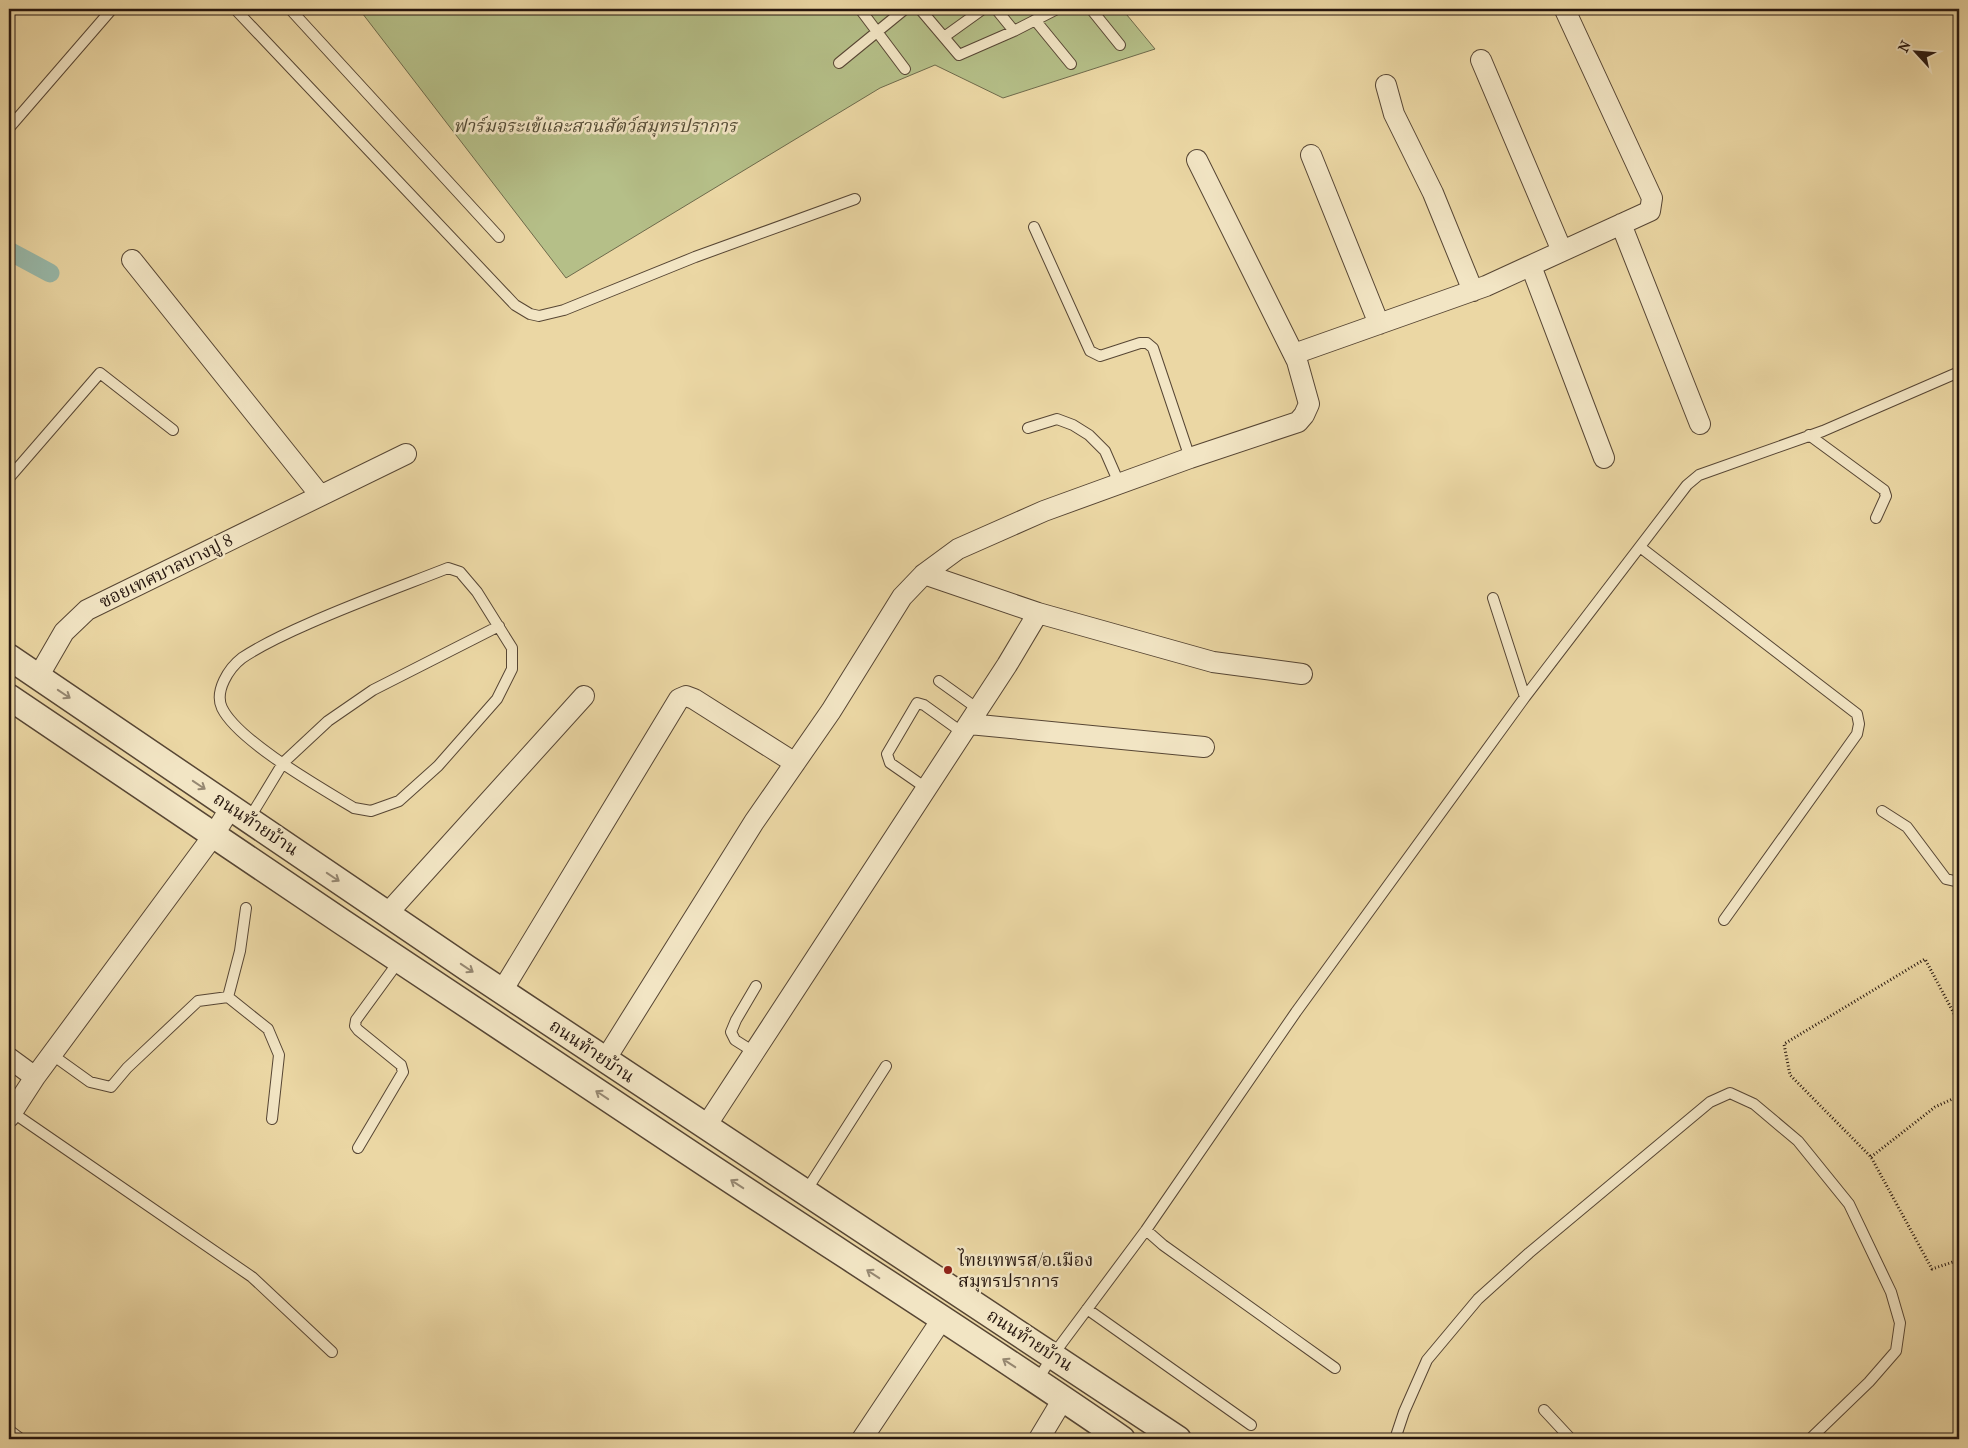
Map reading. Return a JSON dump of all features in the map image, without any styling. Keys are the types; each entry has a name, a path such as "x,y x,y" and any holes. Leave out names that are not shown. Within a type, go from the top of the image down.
{"street":[{"path":"1294,354 1473,291 1650,211 1652,198 1564,10"},
{"path":"1481,60 1562,251"},
{"path":"1386,85 1394,114 1433,193 1473,291"},
{"path":"1311,155 1379,324"},
{"path":"605,1060 754,822 831,711 902,597 924,574 958,549 1044,511 1190,458 1298,422 1304,415 1309,404 1294,354 1197,160"},
{"path":"1621,224 1700,424"},
{"path":"132,260 320,495"},
{"path":"1531,266 1604,458"},
{"name":"ซอยเทศบาลบางปู 8","path":"38,677 64,632 87,610 406,454"},
{"path":"924,574 1038,613 1213,662 1302,674"},
{"path":"706,1126 970,722 1038,613"},
{"name":"ถนนท้ายบ้าน","path":"9,657 605,1060 1178,1439"},
{"path":"387,914 584,696"},
{"path":"502,991 679,699 686,696 694,699 795,763"},
{"name":"ถนนท้ายบ้าน","path":"9,697 213,836 1122,1439"},
{"path":"970,722 1204,747"},
{"path":"10,1114 51,1054 213,836 240,813"},
{"path":"9,1058 35,1077"},
{"path":"862,1439 942,1319"},
{"path":"1039,1439 1063,1399"}],"lane":[{"path":"9,128 112,9"},
{"path":"235,9 515,305 530,314 539,316 564,310 695,257 855,199"},
{"path":"290,9 498,237"},
{"path":"860,9 905,69"},
{"path":"839,63 905,9"},
{"path":"920,9 959,55 1058,9"},
{"path":"944,37 984,9"},
{"path":"996,9 1014,31"},
{"path":"1091,9 1120,45"},
{"path":"1035,20 1071,64"},
{"path":"1034,227 1090,351 1100,356 1140,343 1147,343 1153,348 1190,458"},
{"path":"1037,1381 1053,1355 1146,1230 1296,1012 1525,697 1687,485 1699,475 1809,435 1959,372"},
{"path":"9,478 100,373 173,430"},
{"path":"1028,428 1057,419 1073,424 1089,435 1105,451 1119,483"},
{"path":"1809,435 1884,490 1886,496 1876,518"},
{"path":"1640,547 1857,714 1858,734 1724,920"},
{"path":"448,568 460,572 477,592 499,626 512,648 512,669 497,699 438,766 398,801 371,811 354,808 243,735 222,707 220,694 225,678 241,659 285,634 316,620 448,568"},
{"path":"1493,598 1525,697"},
{"path":"240,813 284,763 328,721 374,690 499,626"},
{"path":"939,681 970,722"},
{"path":"926,788 890,763 887,758 887,754 917,704 970,722"},
{"path":"1882,811 1907,827 1946,880 1959,882"},
{"path":"228,997 240,951 246,908"},
{"path":"358,1148 403,1072 401,1065 355,1026 356,1020 400,960"},
{"path":"754,1052 735,1040 731,1032 756,986"},
{"path":"51,1054 90,1082 111,1087 127,1068 198,1001 228,997 268,1029 279,1055 272,1119"},
{"path":"805,1192 886,1066"},
{"path":"1394,1439 1427,1360 1478,1299 1529,1253 1710,1102 1730,1093 1754,1104 1798,1141 1848,1204 1891,1292 1900,1323 1896,1351 1869,1382 1810,1439"},
{"path":"10,1114 252,1277 332,1352"},
{"path":"1146,1230 1163,1245 1335,1368"},
{"path":"1087,1309 1250,1425"},
{"path":"1544,1410 1571,1439"},
{"path":"9,1430 21,1439"}],"path":[{"path":"1959,1023 1924,959 1784,1044 1790,1074 1871,1157 1932,1269 1959,1260"},
{"path":"1871,1157 1935,1107 1959,1096"}],"green space":[{"name":"ฟาร์มจระเข้และสวนสัตว์สมุทรปราการ","path":"359,9 1122,9 1155,49 1003,98 935,65 880,88 566,278"}],"waterway":[{"path":"9,251 50,273"}],"place":[{"name":"ไทยเทพรส/อ.เมือง สมุทรปราการ","path":"948,1270"}]}
